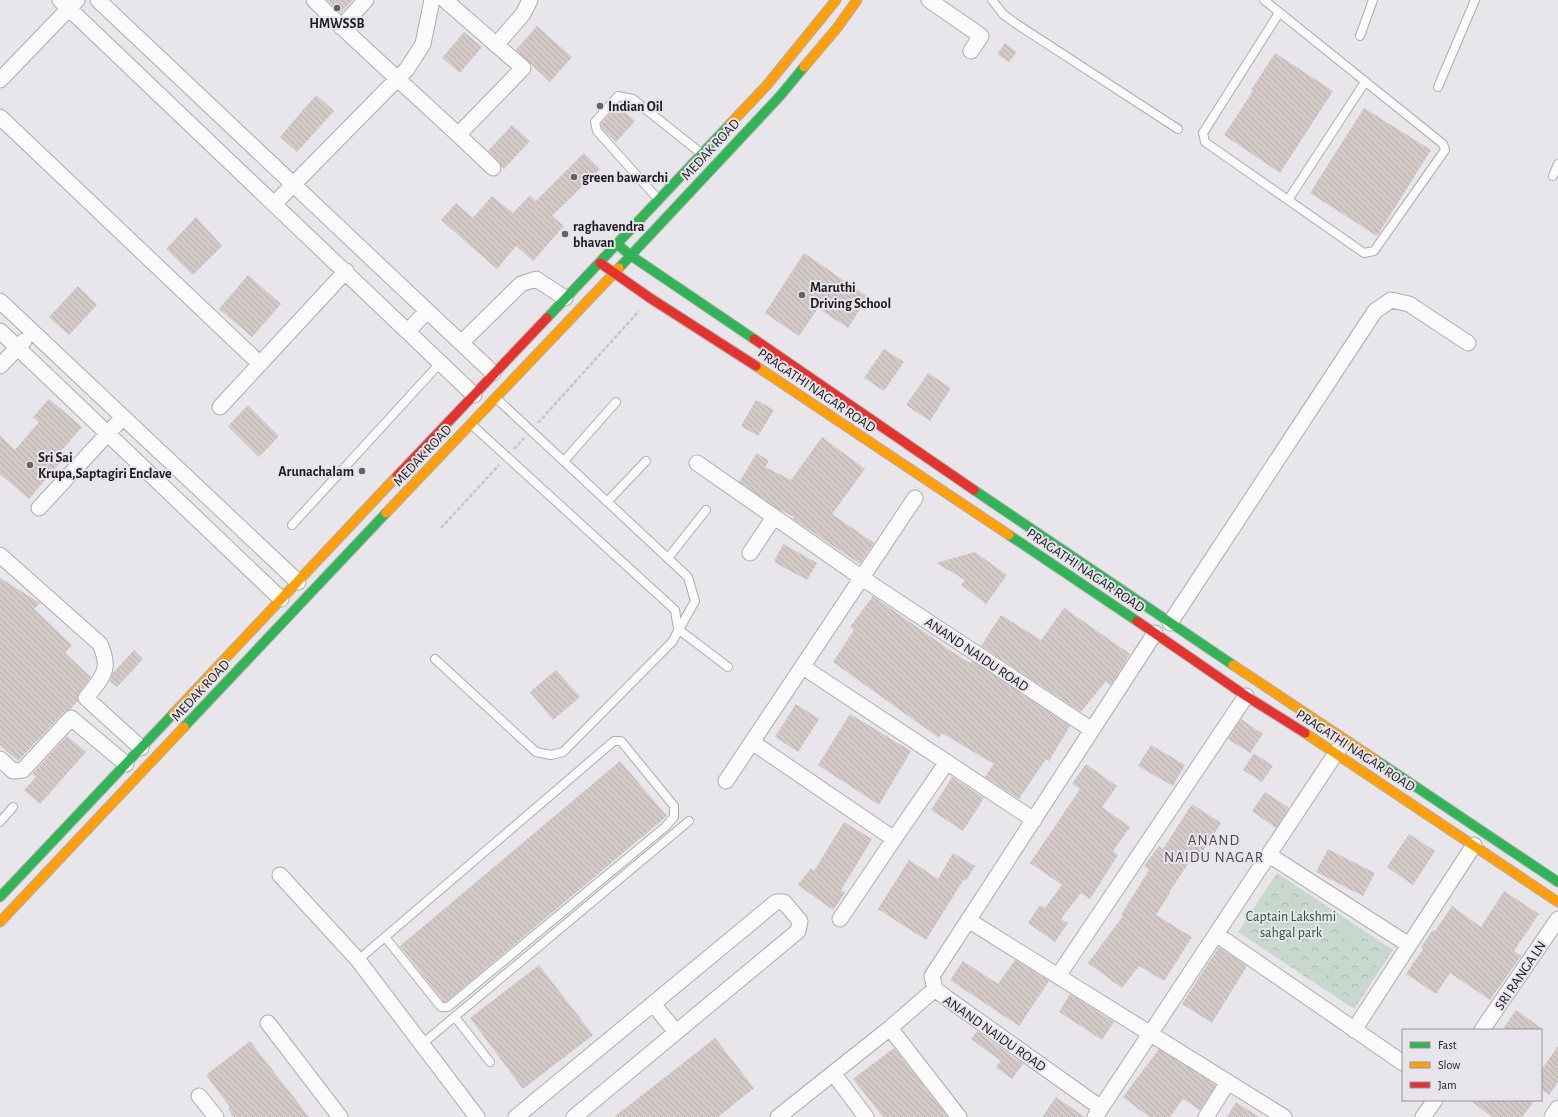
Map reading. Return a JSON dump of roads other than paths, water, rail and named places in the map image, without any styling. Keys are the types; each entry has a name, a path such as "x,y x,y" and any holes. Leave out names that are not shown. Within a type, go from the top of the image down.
{"main road":[{"name":"MEDAK ROAD","path":"0,897 474,395 493,373 767,85 824,17 836,0"},
{"name":"MEDAK ROAD","path":"0,922 780,96 837,28 857,0"},
{"name":"PRAGATHI NAGAR ROAD","path":"616,244 1036,533 1558,882"},
{"name":"PRAGATHI NAGAR ROAD","path":"599,262 650,298 759,368 921,489 1155,633 1246,696 1336,753 1558,902"}],"street":[{"path":"98,0 493,373"},
{"path":"314,0 397,80 458,134 493,168"},
{"path":"341,27 366,0"},
{"path":"274,204 410,65 423,44 432,0"},
{"path":"445,0 523,68 458,134"},
{"path":"496,45 523,14 530,0"},
{"path":"929,0 980,36 971,51"},
{"path":"0,80 69,3 274,204 346,271 474,395"},
{"path":"0,117 260,364"},
{"path":"220,407 346,271"},
{"path":"461,343 521,284 536,279 565,298"},
{"path":"1170,622 1375,311 1391,300 1409,304 1468,343"},
{"path":"0,301 298,582"},
{"path":"408,331 427,311"},
{"path":"0,331 281,600"},
{"path":"0,366 32,331"},
{"path":"39,508 123,417"},
{"name":"ANAND NAIDU ROAD","path":"697,463 862,578 1092,730"},
{"path":"726,781 921,489"},
{"path":"750,553 774,517"},
{"path":"0,555 100,644 106,657 106,672 71,718 23,770 13,772 0,759"},
{"name":"ANAND NAIDU ROAD","path":"1098,1112 935,989 932,976 1155,633"},
{"path":"803,667 1034,820"},
{"path":"1058,976 1246,696"},
{"path":"86,698 141,748"},
{"path":"71,718 126,764"},
{"path":"1098,1112 1346,739"},
{"path":"752,742 894,839"},
{"path":"840,919 946,762"},
{"path":"1354,1030 1474,845"},
{"path":"1269,855 1409,945"},
{"path":"280,875 358,960 477,1117"},
{"path":"516,1117 776,902 784,902 800,921 798,931 574,1117"},
{"name":"SRI RANGA LN","path":"1483,1029 1558,919"},
{"path":"968,920 1284,1117"},
{"path":"1216,934 1402,1062"},
{"path":"778,1117 890,1028 935,989"},
{"path":"653,1004 676,1032"},
{"path":"268,1023 340,1117"},
{"path":"890,1028 958,1117"},
{"path":"833,1073 866,1117"},
{"path":"1206,1117 1228,1082"},
{"path":"199,1096 216,1117"},
{"path":"1423,1117 1433,1101"},
{"path":"1552,1117 1558,1108"}],"lane":[{"path":"992,0 1003,14 1015,23 1178,129"},
{"path":"1264,0 1443,144 1445,150 1374,251 1364,253 1205,142 1202,133 1279,13"},
{"path":"1360,36 1373,0"},
{"path":"1438,87 1475,0"},
{"path":"1288,200 1365,82"},
{"path":"659,199 597,131 595,122 618,96 633,99 702,154"},
{"path":"1553,176 1558,164"},
{"path":"292,525 441,362"},
{"path":"434,659 536,752 551,755 563,752 672,642 695,601 688,577 495,397"},
{"path":"564,461 616,402"},
{"path":"471,423 675,610 678,629 728,667"},
{"path":"607,502 646,461"},
{"path":"668,558 706,510"},
{"path":"358,960 614,741 621,741 674,806 674,817 665,827 448,1007 440,1006 385,937"},
{"path":"0,822 13,807"},
{"path":"422,1044 689,821"},
{"path":"455,1017 490,1062"}],"place":[{"name":"HMWSSB","path":"337,8"},
{"name":"Indian Oil","path":"600,106"},
{"name":"green bawarchi","path":"574,177"},
{"name":"raghavendra bhavan","path":"565,234"},
{"name":"Maruthi Driving School","path":"802,295"},
{"name":"Sri Sai Krupa,Saptagiri Enclave","path":"30,465"},
{"name":"Arunachalam","path":"362,471"}],"district":[{"name":"ANAND NAIDU NAGAR","path":"1214,848"}],"park label":[{"name":"Captain Lakshmi sahgal park","path":"1291,924"}]}
